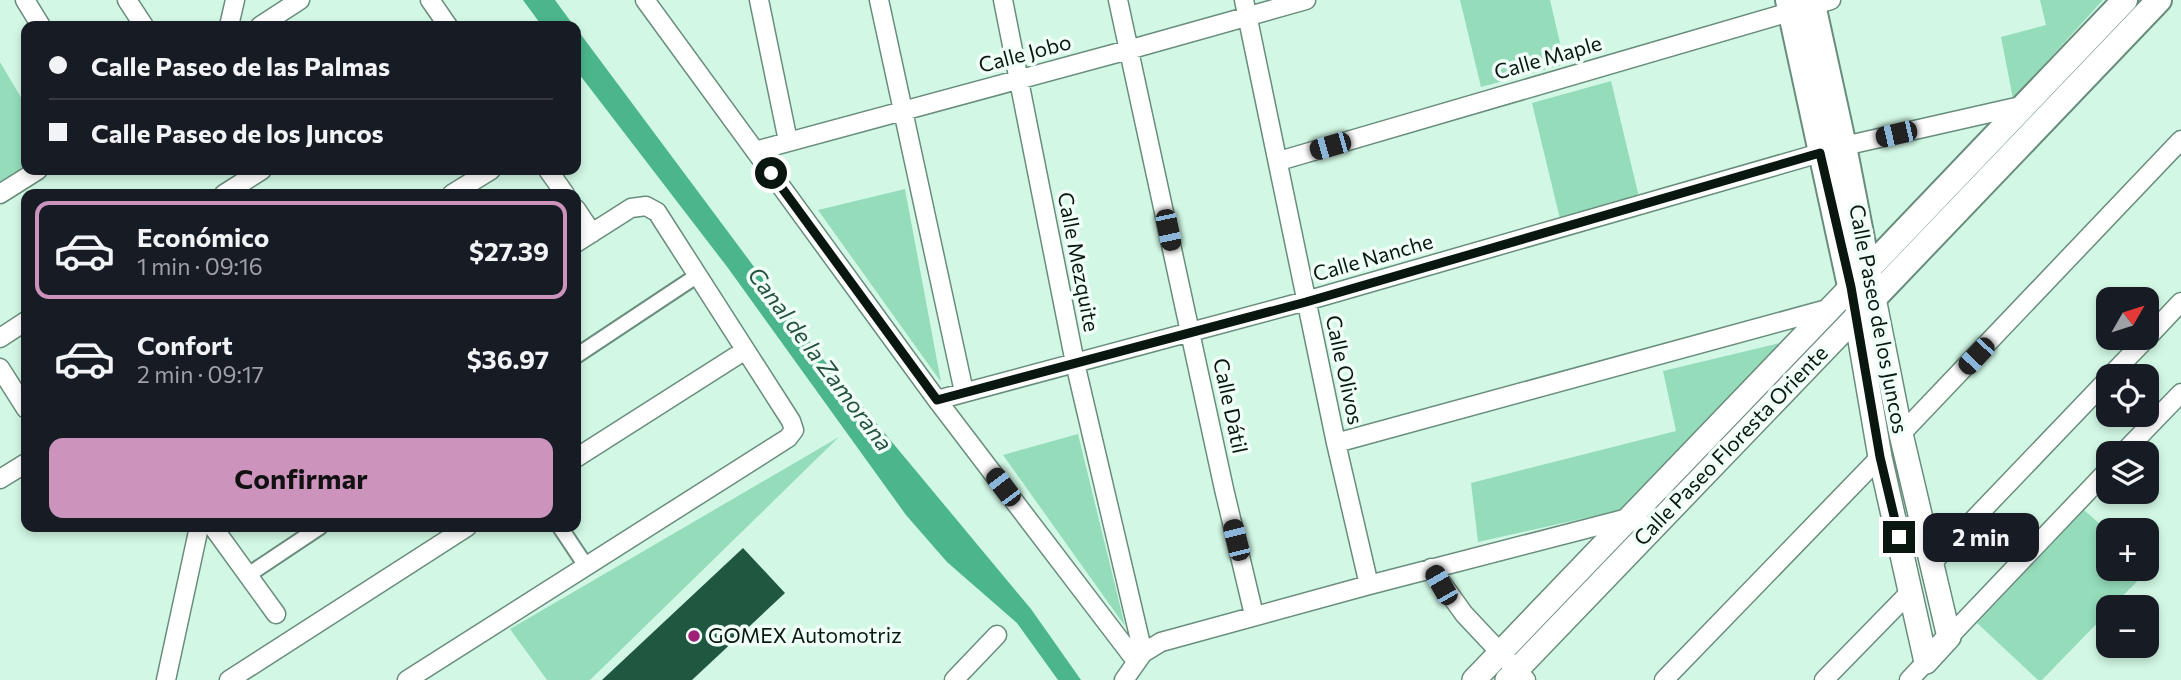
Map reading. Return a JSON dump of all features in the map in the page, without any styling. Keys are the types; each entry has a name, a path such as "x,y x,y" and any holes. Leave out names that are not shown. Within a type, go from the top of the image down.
{"main road":[{"name":"Calle Paseo Floresta Oriente","path":"1856,317 1864,285 2025,105 2125,0"},
{"name":"Calle Paseo Floresta Oriente","path":"1864,285 2159,0"},
{"name":"Calle Paseo de los Juncos","path":"1807,3 1844,146 1864,285"},
{"name":"Calle Paseo de los Juncos","path":"1807,3 1820,153 1864,285"}],"street":[{"path":"25,0 38,21"},
{"path":"127,0 141,21"},
{"path":"230,21 235,0"},
{"path":"268,21 300,0"},
{"path":"430,0 445,21"},
{"path":"645,0 937,400 1140,657"},
{"path":"759,0 788,141"},
{"path":"880,0 964,392"},
{"name":"Calle Mezquite","path":"1003,0 1075,363 1140,657"},
{"name":"Calle Dátil","path":"1118,0 1254,615"},
{"name":"Calle Jobo","path":"755,151 1128,50 1246,8 1306,0"},
{"name":"Calle Maple","path":"1279,161 1807,3"},
{"name":"Calle Olivos","path":"1246,8 1336,443 1369,585"},
{"path":"1844,146 2025,105"},
{"path":"1901,434 2181,140"},
{"name":"Calle Nanche","path":"937,400 1306,302 1820,153"},
{"path":"232,189 254,175"},
{"path":"460,189 483,175"},
{"path":"0,194 23,188"},
{"path":"407,680 788,438 794,430 791,421 657,212 646,206 631,208 581,240"},
{"path":"581,216 593,233"},
{"path":"581,353 698,275"},
{"name":"Calle Paseo Floresta Oriente","path":"1517,677 1641,523 1831,308 1864,285"},
{"name":"Calle Paseo de los Juncos","path":"1864,285 1949,637"},
{"path":"2160,324 2181,302"},
{"path":"1336,443 1831,308"},
{"name":"Calle Paseo Floresta Oriente","path":"1474,680 1856,317"},
{"name":"Calle Paseo de los Juncos","path":"1856,317 1880,457 1926,662"},
{"path":"0,338 21,324"},
{"path":"2122,364 2136,350"},
{"path":"581,455 744,351"},
{"path":"0,368 21,401"},
{"path":"1931,564 2096,392"},
{"path":"2135,441 2181,393"},
{"path":"1664,680 1880,457"},
{"path":"0,479 21,466"},
{"path":"1909,680 2096,483"},
{"path":"1124,680 1140,657 1161,642 1431,568 1641,523"},
{"path":"166,680 198,532"},
{"path":"217,532 276,614"},
{"path":"248,575 312,532"},
{"path":"229,680 459,532"},
{"path":"563,532 586,566"},
{"path":"1431,568 1464,614 1500,653 1517,677"},
{"path":"1824,680 1911,591"},
{"path":"954,680 997,635"}],"shaded area":[{"path":"1460,0 1550,0 1565,64 1481,87"},
{"path":"2040,0 2103,0 2013,99 2001,37 2046,25"},
{"path":"0,62 21,98 21,174 0,189"},
{"path":"1611,81 1639,197 1560,219 1532,103"},
{"path":"905,189 941,382 818,210"},
{"path":"1793,340 1630,508 1478,542 1471,483 1676,431 1663,371"},
{"path":"1078,434 1125,626 1003,455"},
{"path":"839,437 590,680 547,680 510,629"},
{"path":"2084,510 2096,521 2096,581 2137,581 2124,595 2096,595 2096,624 2042,680 2038,680 1977,623"}],"water":[{"path":"523,0 555,0 570,21 538,21"},
{"name":"Canal de la Zamorana","path":"581,35 822,358 1031,609 1081,680 1058,680 1017,623 947,562 906,515 728,268 581,77"}],"building":[{"name":"GOMEX Automotriz","path":"743,548 785,593 692,680 602,680"}],"place":[{"name":"GOMEX Automotriz","path":"694,636"}],"route":[{"path":"771,173 937,400 1306,302 1820,153 1851,287 1880,457 1899,537"}]}
